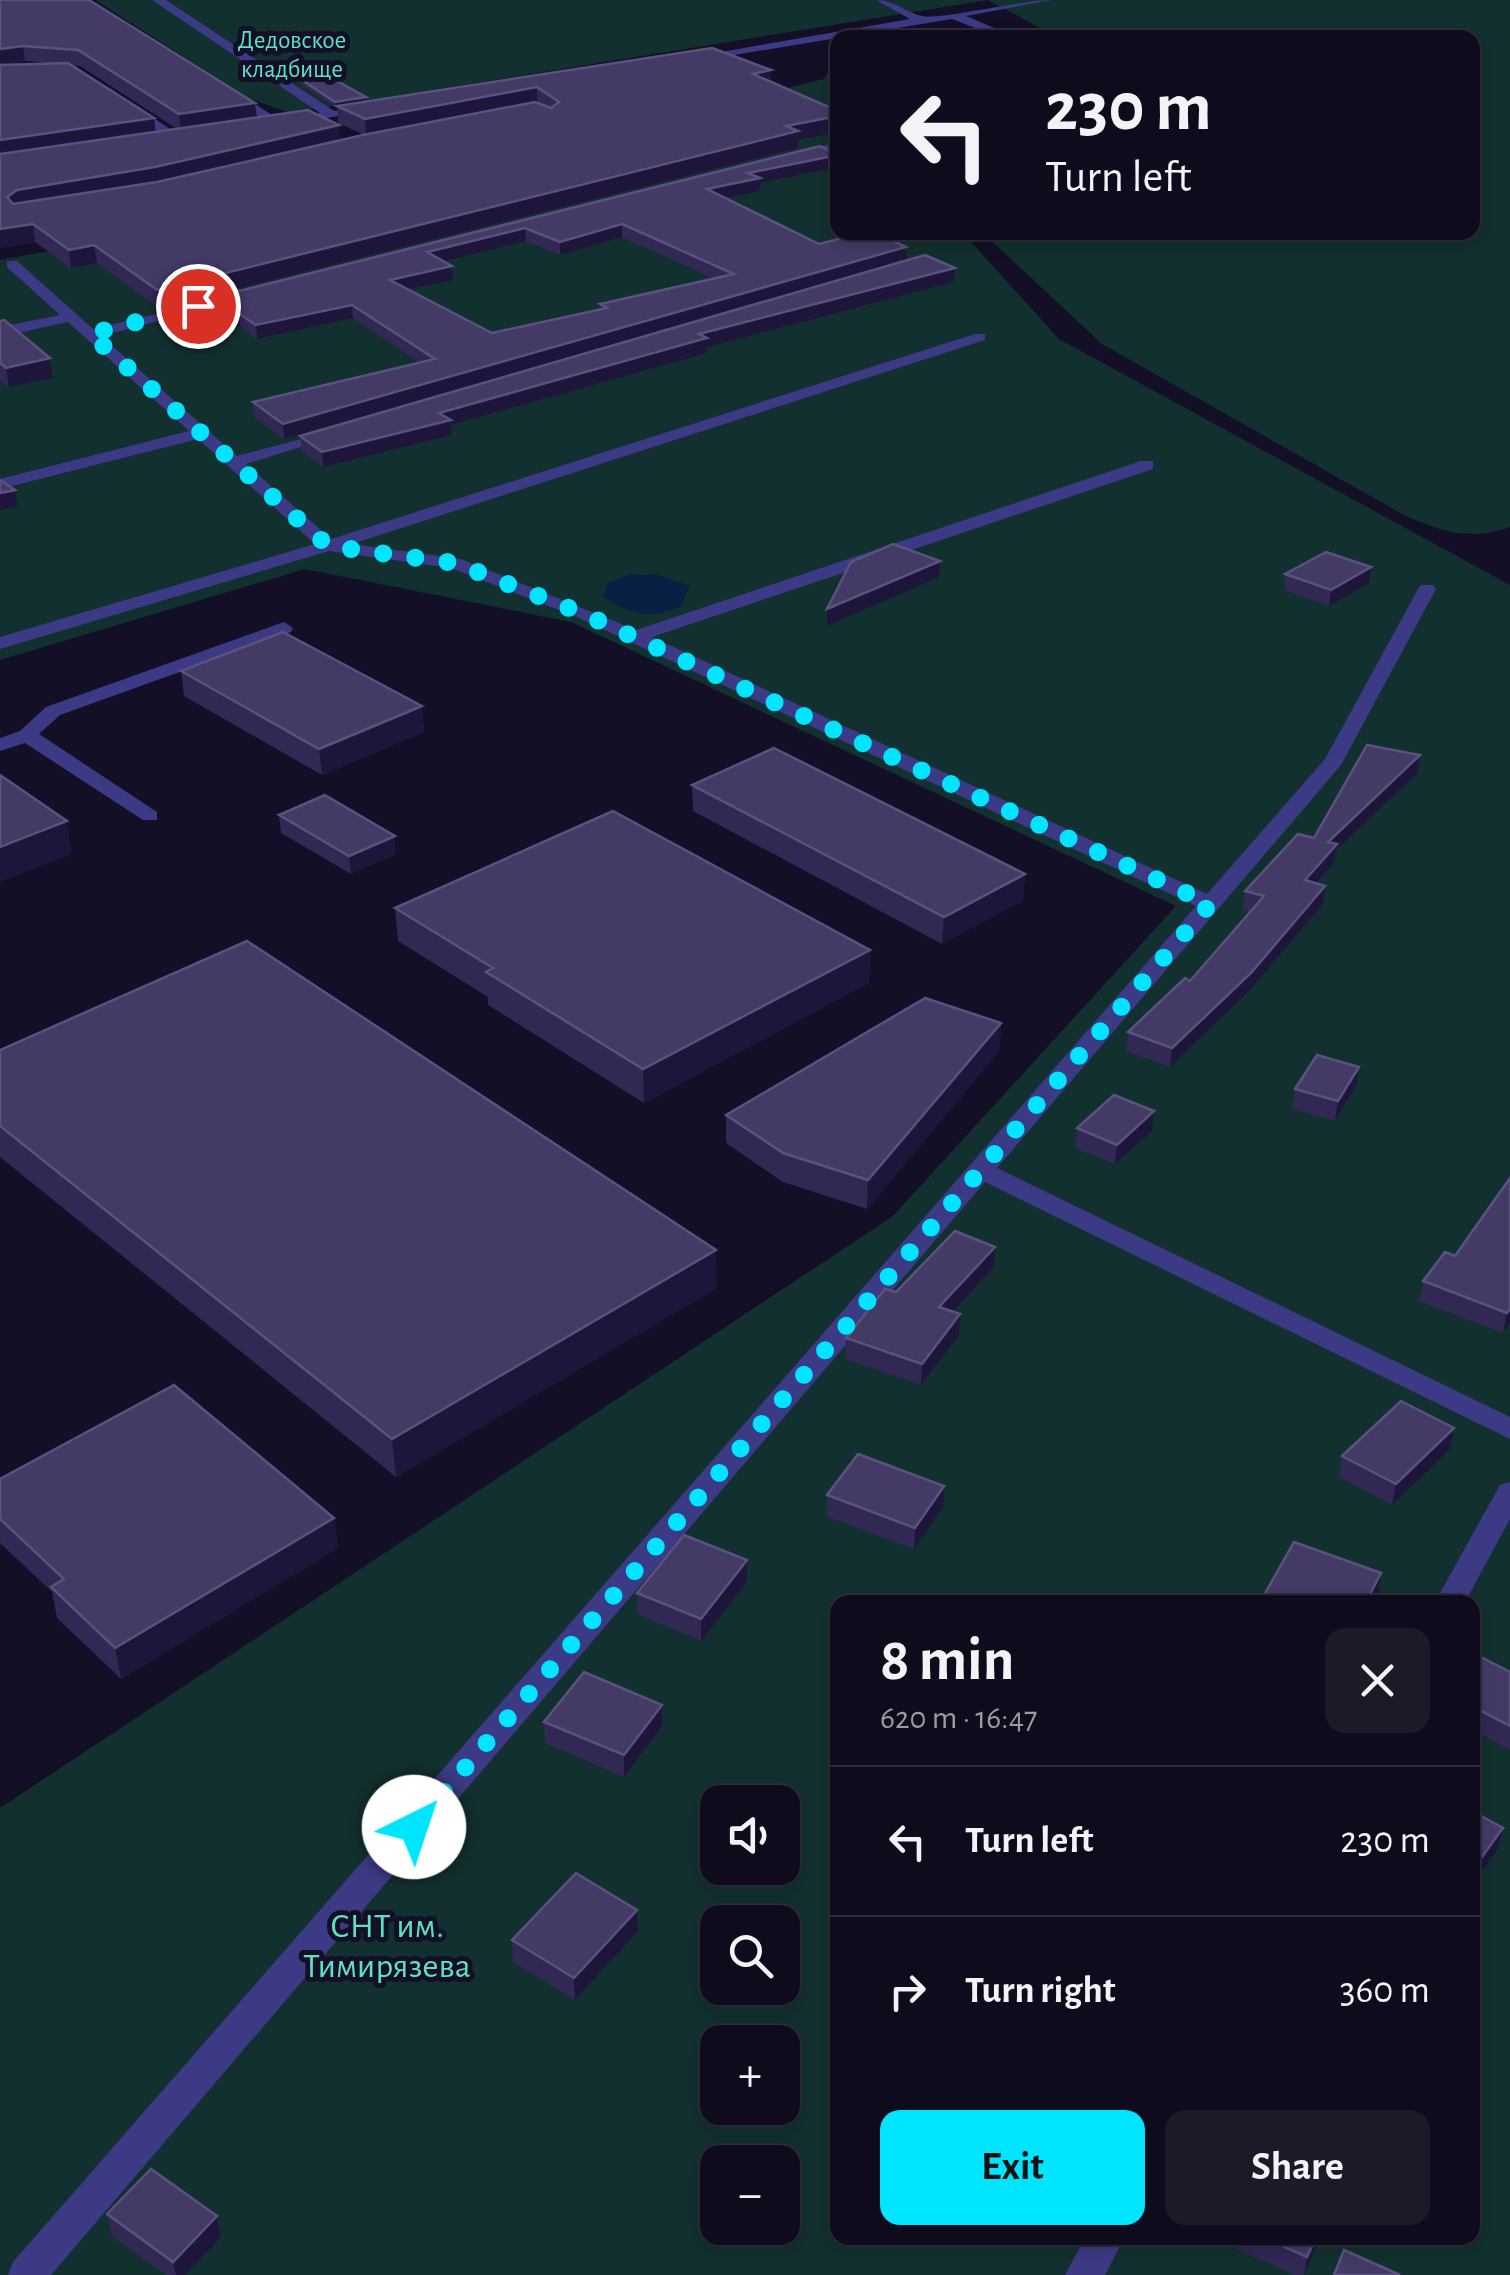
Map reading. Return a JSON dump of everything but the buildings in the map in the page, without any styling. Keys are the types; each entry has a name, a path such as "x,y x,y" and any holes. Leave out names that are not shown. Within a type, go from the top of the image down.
{"street":[{"path":"158,0 333,116"},
{"path":"882,0 921,20"},
{"path":"861,30 1045,0"},
{"path":"953,15 992,30"},
{"path":"686,59 830,35"},
{"path":"213,82 278,123"},
{"path":"107,93 177,138"},
{"path":"260,126 392,106"},
{"path":"312,118 339,132"},
{"path":"157,141 193,136"},
{"path":"786,157 830,148"},
{"path":"0,243 10,253 6,259 328,546 455,563 634,637 1210,904"},
{"path":"90,334 223,300"},
{"path":"0,332 71,317"},
{"path":"0,643 328,546 980,337"},
{"path":"233,462 347,428"},
{"path":"0,484 200,433"},
{"path":"634,637 1147,464"},
{"path":"27,2275 1334,761 1427,588"},
{"path":"0,744 27,735 53,711 284,628"},
{"path":"27,735 150,816"},
{"path":"982,1171 1510,1429"},
{"path":"1454,1595 1510,1492"},
{"path":"1084,2275 1101,2245"}],"green space":[{"name":"Дедовское кладбище","path":"95,0 988,0 290,113 248,98"},
{"path":"988,0 1510,0 1510,527 1467,534 1430,526 1402,514 1102,344 991,240 1480,240 1480,30 1044,30"},
{"name":"СНТ им. Тимирязева","path":"830,70 830,240 969,240 1059,339 1510,585 1510,2275 0,2275 0,1808 893,1216 1176,906 571,622 305,569 0,660 0,260 296,206 824,79"}],"water":[{"path":"630,574 658,575 690,586 680,607 640,613 603,596 608,583"}],"route":[{"path":"198,306 90,334 328,546 455,563 584,614 1210,904 414,1827"}]}
